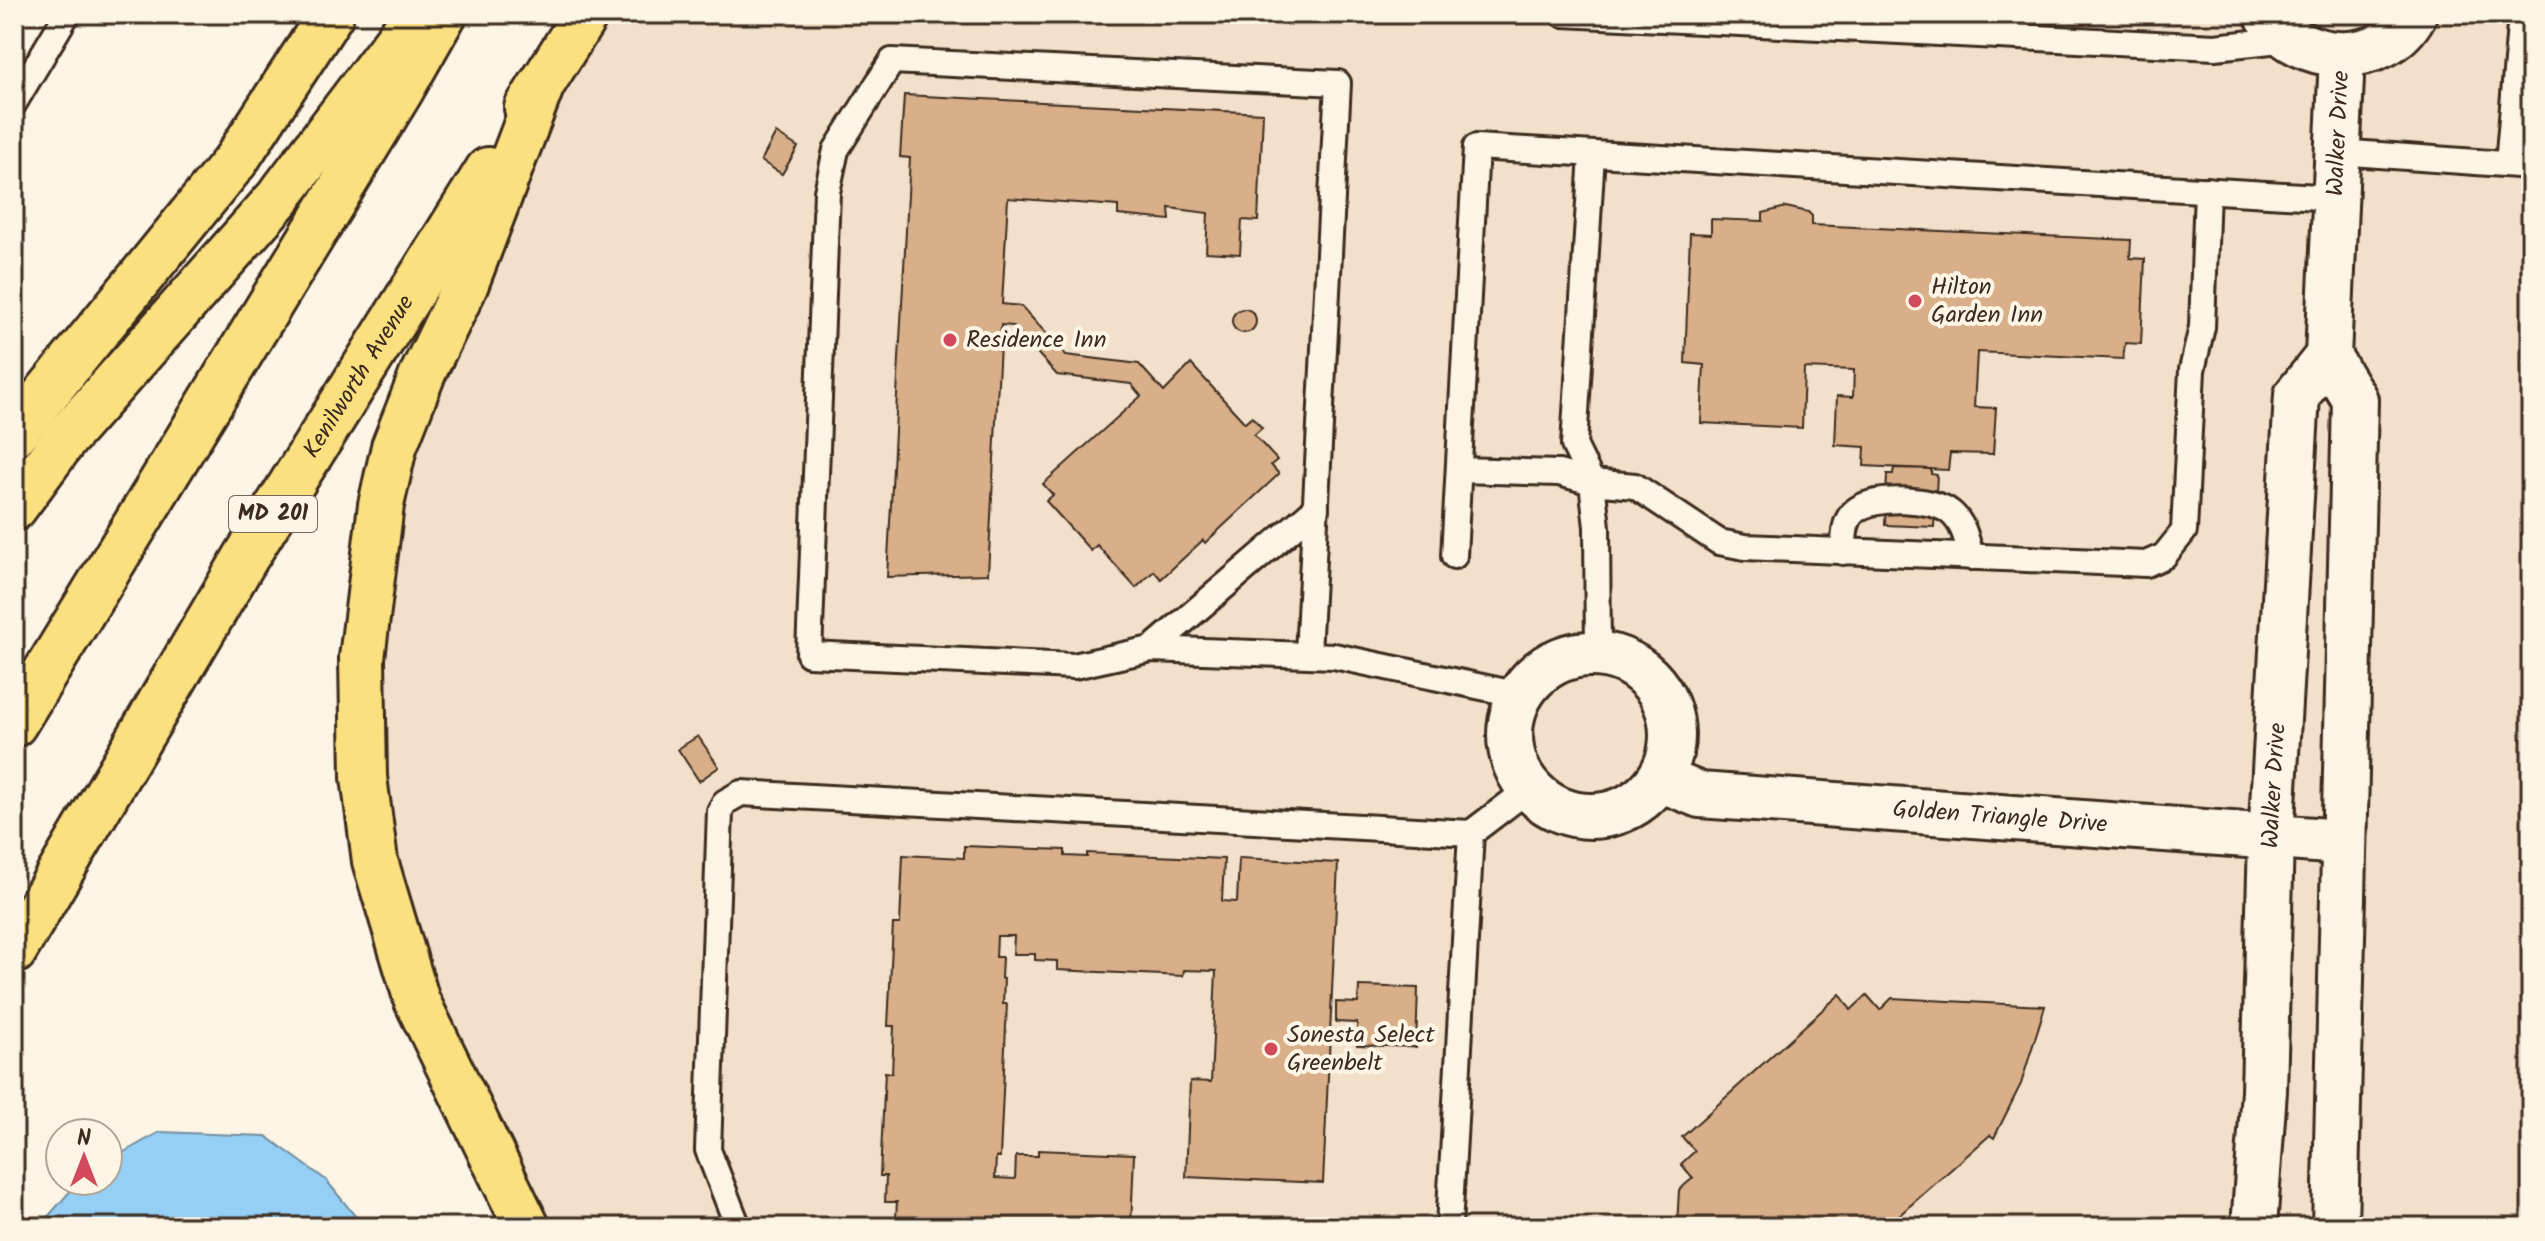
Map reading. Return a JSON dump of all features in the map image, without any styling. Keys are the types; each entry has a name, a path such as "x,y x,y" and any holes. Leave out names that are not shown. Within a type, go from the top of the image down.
{"main road":[{"path":"14,433 236,160 331,14"},
{"path":"14,508 64,440 278,198 417,14"},
{"path":"14,724 393,104 444,14"},
{"name":"Kenilworth Avenue","path":"14,951 246,557 586,14"},
{"path":"527,1227 417,1001 375,861 364,777 362,658 381,505 394,447 423,373 465,286 542,84"}],"street":[{"name":"Walker Drive","path":"2278,26 2306,49 2342,56 2380,47 2398,34 2414,14"},
{"name":"Walker Drive","path":"2254,1227 2264,1091 2271,839 2297,395 2328,356 2342,56"},
{"path":"2328,356 2355,400 2335,1227"},
{"path":"1598,654 1626,661 1649,677 1664,697 1674,735 1667,768 1650,793 1624,811 1591,817 1569,814 1549,806 1530,788 1516,768 1509,735 1512,711 1533,677 1560,659 1598,654"},
{"name":"Golden Triangle Drive","path":"1660,779 1700,795 2342,842"}],"lane":[{"path":"14,103 67,14"},
{"path":"1563,14 1969,24 2215,47 2278,26"},
{"path":"2338,152 2520,165 2521,14"},
{"path":"1308,654 1338,83 892,61 836,150 827,192 809,654 1074,666 1151,649 1308,654 1334,656 1520,695"},
{"path":"1454,556 1476,147 2336,198"},
{"path":"1592,154 1574,445 1592,482 1597,527 1598,654"},
{"path":"1459,470 1559,473 1592,482 1635,486 1719,542 1843,552 2146,564 2164,556 2184,531 2192,370 2202,327 2207,190"},
{"path":"1843,552 1846,523 1855,511 1886,499 1935,505 1950,511 1965,533 1971,557"},
{"path":"1151,649 1316,508"},
{"path":"738,1227 708,1150 720,811 733,796 741,793 1471,833 1530,788"},
{"path":"1449,1227 1471,833"}],"shaded area":[{"path":"603,14 2531,14 2531,1227 527,1227 375,861 381,505 542,84"}],"water":[{"path":"160,1132 266,1136 326,1180 364,1227 39,1227 65,1197 124,1197 124,1152"}],"building":[{"name":"Residence Inn","path":"904,95 1263,113 1258,221 1242,220 1240,254 1206,252 1208,213 1169,208 1170,220 1118,215 1118,206 1008,198 1002,304 1021,306 1066,355 1139,364 1164,392 1191,364 1245,423 1252,417 1262,428 1254,435 1277,460 1271,465 1279,474 1161,579 1154,571 1136,588 1097,545 1091,551 1046,501 1053,495 1043,484 1141,396 1131,384 1057,375 1013,326 1001,325 988,574 887,577 910,158 900,157"},
{"path":"776,133 798,147 782,174 761,161"},
{"name":"Hilton Garden Inn","path":"1786,207 1808,212 1812,216 1812,225 2131,240 2130,258 2145,259 2141,344 2125,343 2123,359 1977,352 1974,407 1996,408 1993,454 1950,453 1948,470 1864,466 1865,447 1835,445 1837,396 1853,397 1854,370 1804,368 1802,428 1701,423 1704,365 1685,363 1690,233 1711,234 1711,219 1763,221 1763,213"},
{"path":"1244,309 1255,316 1256,321 1249,332 1244,333 1233,326 1232,321 1239,310"},
{"path":"1894,468 1931,469 1931,474 1937,475 1934,527 1885,525 1887,474 1893,474"},
{"path":"698,736 719,767 699,781 678,749"},
{"name":"Sonesta Select Greenbelt","path":"964,846 1065,850 1065,856 1087,857 1087,853 1224,859 1222,901 1237,902 1239,858 1338,863 1323,1183 1186,1177 1190,1081 1211,1082 1216,971 1184,970 1183,976 1057,970 1057,961 1035,960 1035,954 1013,954 1014,936 997,936 996,957 1002,957 1003,1004 1007,1004 1000,1157 996,1157 995,1178 1015,1179 1016,1156 1038,1156 1038,1150 1134,1154 1131,1227 896,1218 897,1202 885,1202 886,1176 880,1176 885,1072 892,1073 894,1026 888,1026 893,924 900,924 903,855 964,858"},
{"path":"2530,924 2531,1147 2526,1147"},
{"path":"1359,986 1418,988 1416,1047 1357,1045 1357,1023 1336,1022 1336,1002 1358,1003"},
{"path":"1840,994 1851,1010 1867,995 1880,1010 1892,998 2045,1006 2021,1084 1994,1138 1990,1135 1886,1227 1677,1227 1679,1190 1693,1178 1681,1164 1695,1151 1682,1137"}],"place":[{"name":"Hilton Garden Inn","path":"1915,301"},
{"name":"Residence Inn","path":"950,340"},
{"name":"Sonesta Select Greenbelt","path":"1271,1049"}]}
